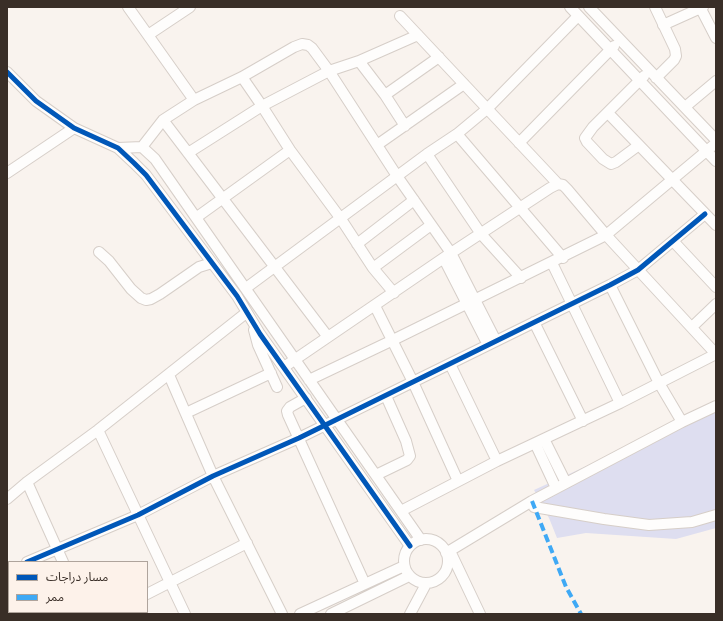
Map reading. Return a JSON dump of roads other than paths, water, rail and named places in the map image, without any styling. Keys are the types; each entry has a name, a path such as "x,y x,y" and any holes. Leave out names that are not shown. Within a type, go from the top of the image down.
{"street":[{"path":"128,7 194,100"},
{"path":"148,35 190,7"},
{"path":"308,380 552,263 606,235 716,141 589,7"},
{"path":"655,7 675,49 676,56 674,60 656,78"},
{"path":"663,25 701,7 716,38"},
{"path":"246,288 427,154 457,134 487,109 574,10 716,161"},
{"path":"400,16 558,184 563,185 567,189 606,235 716,354 620,403 497,461 401,511"},
{"path":"188,153 262,106 328,71 359,61 418,35"},
{"path":"519,143 611,50 620,39"},
{"path":"142,147 163,120 194,100 242,77 302,44 308,45 312,48 328,71 431,225 492,343"},
{"path":"385,95 439,58"},
{"path":"359,61 385,95 405,126"},
{"path":"639,145 611,164 603,159 586,142 585,139 586,136 649,70"},
{"path":"7,72 36,101 74,128 118,148 146,176 237,296 253,324 410,546"},
{"path":"242,77 290,150 341,219 373,268 394,293"},
{"path":"685,107 716,81"},
{"path":"377,144 464,84"},
{"path":"608,113 716,225"},
{"path":"163,120 328,337"},
{"path":"7,173 74,128"},
{"path":"457,134 562,258"},
{"path":"118,148 142,147 155,159 197,217 308,380 421,540"},
{"path":"197,217 290,150"},
{"path":"427,154 481,234 521,278"},
{"path":"284,367 448,256 558,184"},
{"path":"357,244 414,200"},
{"path":"29,561 138,515 214,476 299,438 610,285 638,270 705,214"},
{"path":"373,268 431,225"},
{"path":"673,241 716,287"},
{"path":"99,252 109,261 130,290 146,300 160,294 199,267 212,263"},
{"path":"552,263 620,403"},
{"path":"610,285 659,383 682,422"},
{"path":"692,327 716,304"},
{"path":"375,306 413,382 458,481"},
{"path":"7,499 27,482 169,375 246,313"},
{"path":"534,322 583,421"},
{"path":"253,324 258,345 278,387"},
{"path":"450,364 497,461"},
{"path":"186,413 271,373"},
{"path":"169,375 214,476 282,614"},
{"path":"376,475 402,463 410,456 406,441 386,396"},
{"path":"306,398 290,407 288,415 365,584"},
{"path":"448,552 532,500 682,422 716,406"},
{"path":"98,430 185,614"},
{"path":"540,441 566,483"},
{"path":"540,441 556,488"},
{"path":"27,482 64,561"},
{"path":"534,507 649,525 692,522 716,515"},
{"path":"448,552 446,570 442,577 435,582 426,584 418,582 409,576 404,566 403,561 405,553 410,546 421,540 431,540 438,543 448,552 480,614"},
{"path":"148,594 170,584 247,543"},
{"path":"300,614 404,566"},
{"path":"331,614 409,576"},
{"path":"410,614 426,584"}]}
